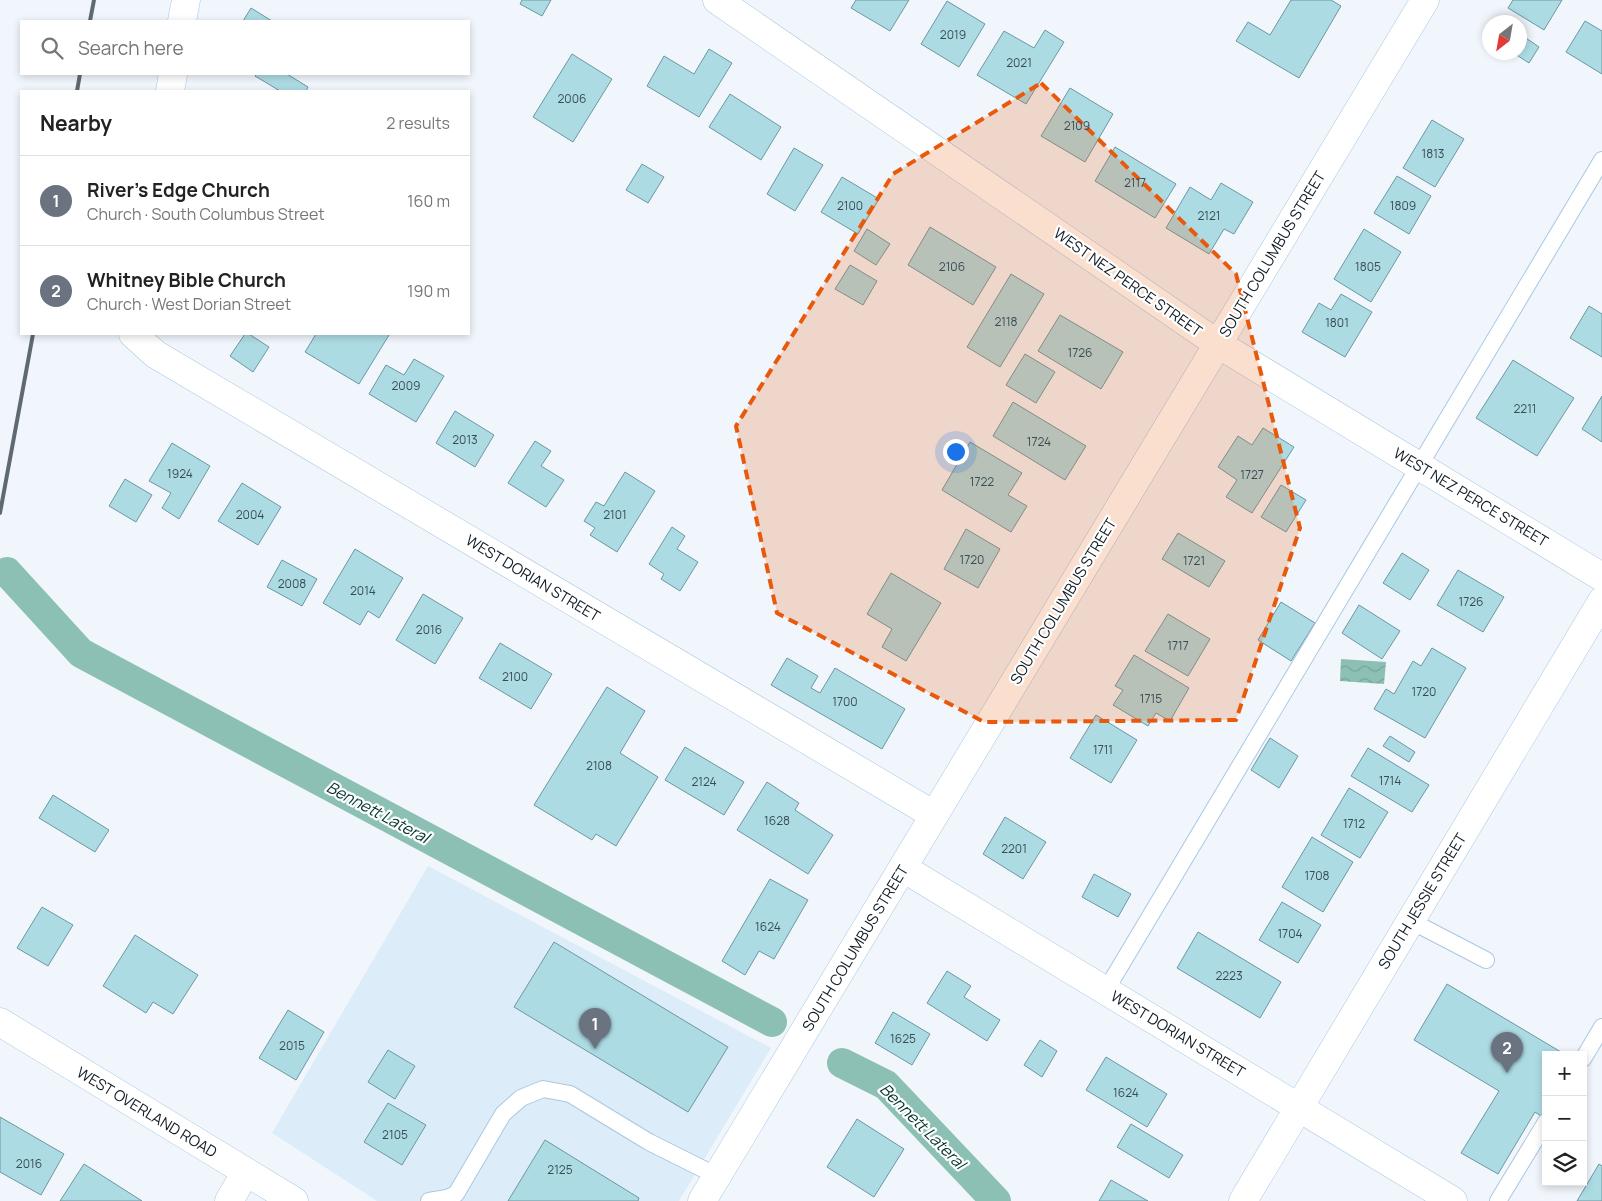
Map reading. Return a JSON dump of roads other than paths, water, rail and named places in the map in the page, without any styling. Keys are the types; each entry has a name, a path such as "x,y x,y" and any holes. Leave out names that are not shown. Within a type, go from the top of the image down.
{"street":[{"path":"182,20 186,0"},
{"name":"WEST NEZ PERCE STREET","path":"718,0 1218,344 1602,577"},
{"name":"SOUTH COLUMBUS STREET","path":"702,1201 1425,0"},
{"path":"170,90 173,75"},
{"name":"WEST DORIAN STREET","path":"134,335 155,354 934,815"},
{"name":"SOUTH JESSIE STREET","path":"1243,1201 1602,601"},
{"name":"WEST DORIAN STREET","path":"903,868 1453,1201"},
{"name":"WEST OVERLAND ROAD","path":"0,1022 294,1201"},
{"path":"229,1201 246,1172"}],"lane":[{"path":"1106,990 1602,160"},
{"path":"1410,921 1486,960"},
{"path":"1587,1052 1602,1028"},
{"path":"429,1201 447,1198 456,1194 503,1114 521,1098 543,1089 570,1094 649,1142 717,1176"},
{"path":"1498,1201 1542,1129"}],"water":[{"path":"1341,659 1386,662 1384,684 1340,681"}],"waterway":[{"name":"Bennett Lateral","path":"7,572 81,653 772,1022"},
{"name":"Bennett Lateral","path":"842,1063 886,1085 996,1201"}],"railway":[{"path":"90,20 94,0"},
{"path":"77,90 80,75"},
{"path":"0,513 33,335"}],"place":[{"name":"River's Edge Church","path":"595,1049"},
{"name":"Whitney Bible Church","path":"1507,1073"}]}
